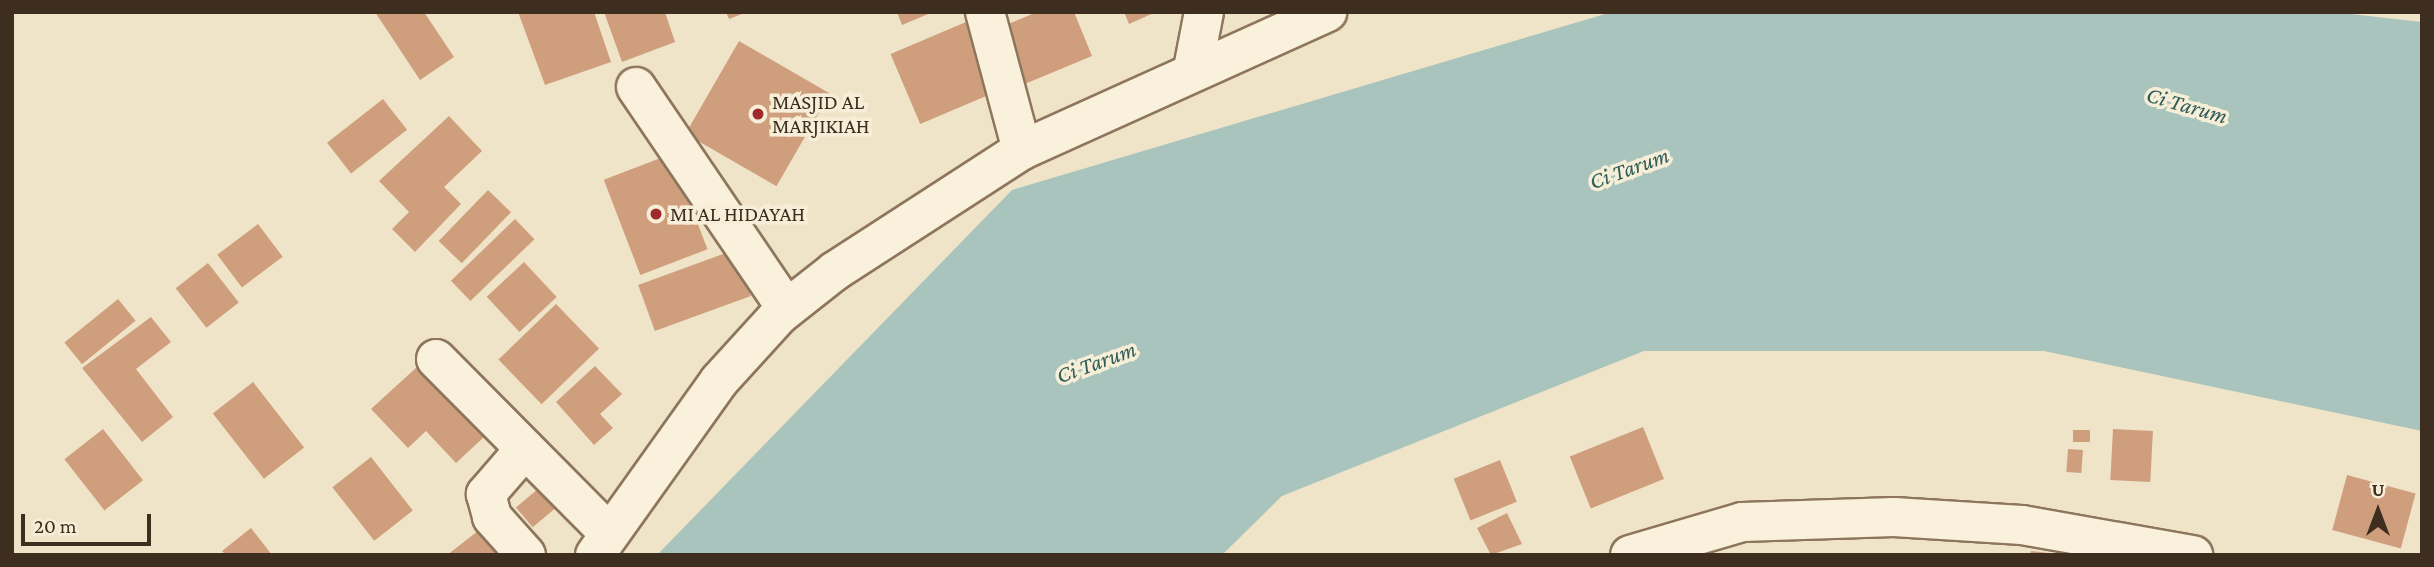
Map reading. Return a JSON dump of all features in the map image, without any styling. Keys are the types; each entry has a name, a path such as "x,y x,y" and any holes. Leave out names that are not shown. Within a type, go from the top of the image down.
{"street":[{"path":"985,12 1022,150"},
{"path":"1193,69 1204,12"},
{"path":"436,359 606,534 711,391 787,309 1022,150 1193,69 1327,12"},
{"path":"636,87 787,309"},
{"path":"525,449 486,494 492,517 526,555"},
{"path":"1630,555 1742,522 1894,517 2022,525 2193,555"}],"water":[{"name":"Ci Tarum","path":"1612,12 2333,12 2422,22 2422,431 2044,351 1644,351 1282,496 1222,555 657,555 1012,190"}],"building":[{"path":"375,12 424,12 454,57 420,80"},
{"path":"518,12 594,12 611,62 545,85"},
{"path":"604,12 665,12 675,42 622,62"},
{"path":"726,12 747,12 729,19"},
{"path":"897,12 933,12 902,25"},
{"path":"1037,12 1074,12 1092,56 1020,86 996,29"},
{"path":"1124,12 1156,12 1129,24"},
{"path":"966,22 996,92 920,124 891,54"},
{"name":"MASJID AL MARJIKIAH","path":"739,41 830,94 776,186 686,134"},
{"path":"383,99 407,130 351,173 327,143"},
{"path":"449,116 482,151 444,187 461,204 415,252 392,229 409,212 379,181"},
{"name":"MI AL HIDAYAH","path":"671,154 708,249 640,275 604,180"},
{"path":"488,190 511,212 462,263 439,241"},
{"path":"515,219 534,239 470,301 451,281"},
{"path":"258,224 283,257 242,287 217,255"},
{"name":"MI AL HIDAYAH","path":"734,250 751,296 655,331 638,285"},
{"path":"524,262 557,297 519,332 487,297"},
{"path":"208,263 239,302 206,328 176,288"},
{"path":"118,299 136,321 82,364 64,342"},
{"path":"556,304 599,349 542,404 498,360"},
{"path":"151,317 171,342 136,369 173,417 142,442 82,368"},
{"path":"418,366 484,437 456,463 426,431 408,448 371,409"},
{"path":"595,366 622,394 600,414 613,428 594,445 556,402"},
{"path":"253,382 304,447 264,479 213,413"},
{"path":"1643,427 1664,479 1591,509 1570,457"},
{"path":"103,429 143,480 104,510 64,459"},
{"path":"2113,429 2153,431 2150,482 2110,480"},
{"path":"2073,430 2090,430 2090,442 2073,442"},
{"path":"2068,449 2083,450 2081,473 2066,472"},
{"path":"371,457 413,511 374,541 332,487"},
{"path":"1500,460 1517,502 1470,520 1454,479"},
{"path":"2347,475 2416,493 2401,548 2332,530"},
{"path":"545,483 562,503 533,527 516,507"},
{"path":"1507,513 1522,544 1491,555 1477,528"},
{"path":"487,524 511,555 447,555"},
{"path":"251,528 272,555 226,555 222,551"},
{"path":"2031,551 2048,553 2048,555 2030,555"}],"place":[{"name":"MASJID AL MARJIKIAH","path":"758,114"},
{"name":"MI AL HIDAYAH","path":"656,214"}]}
